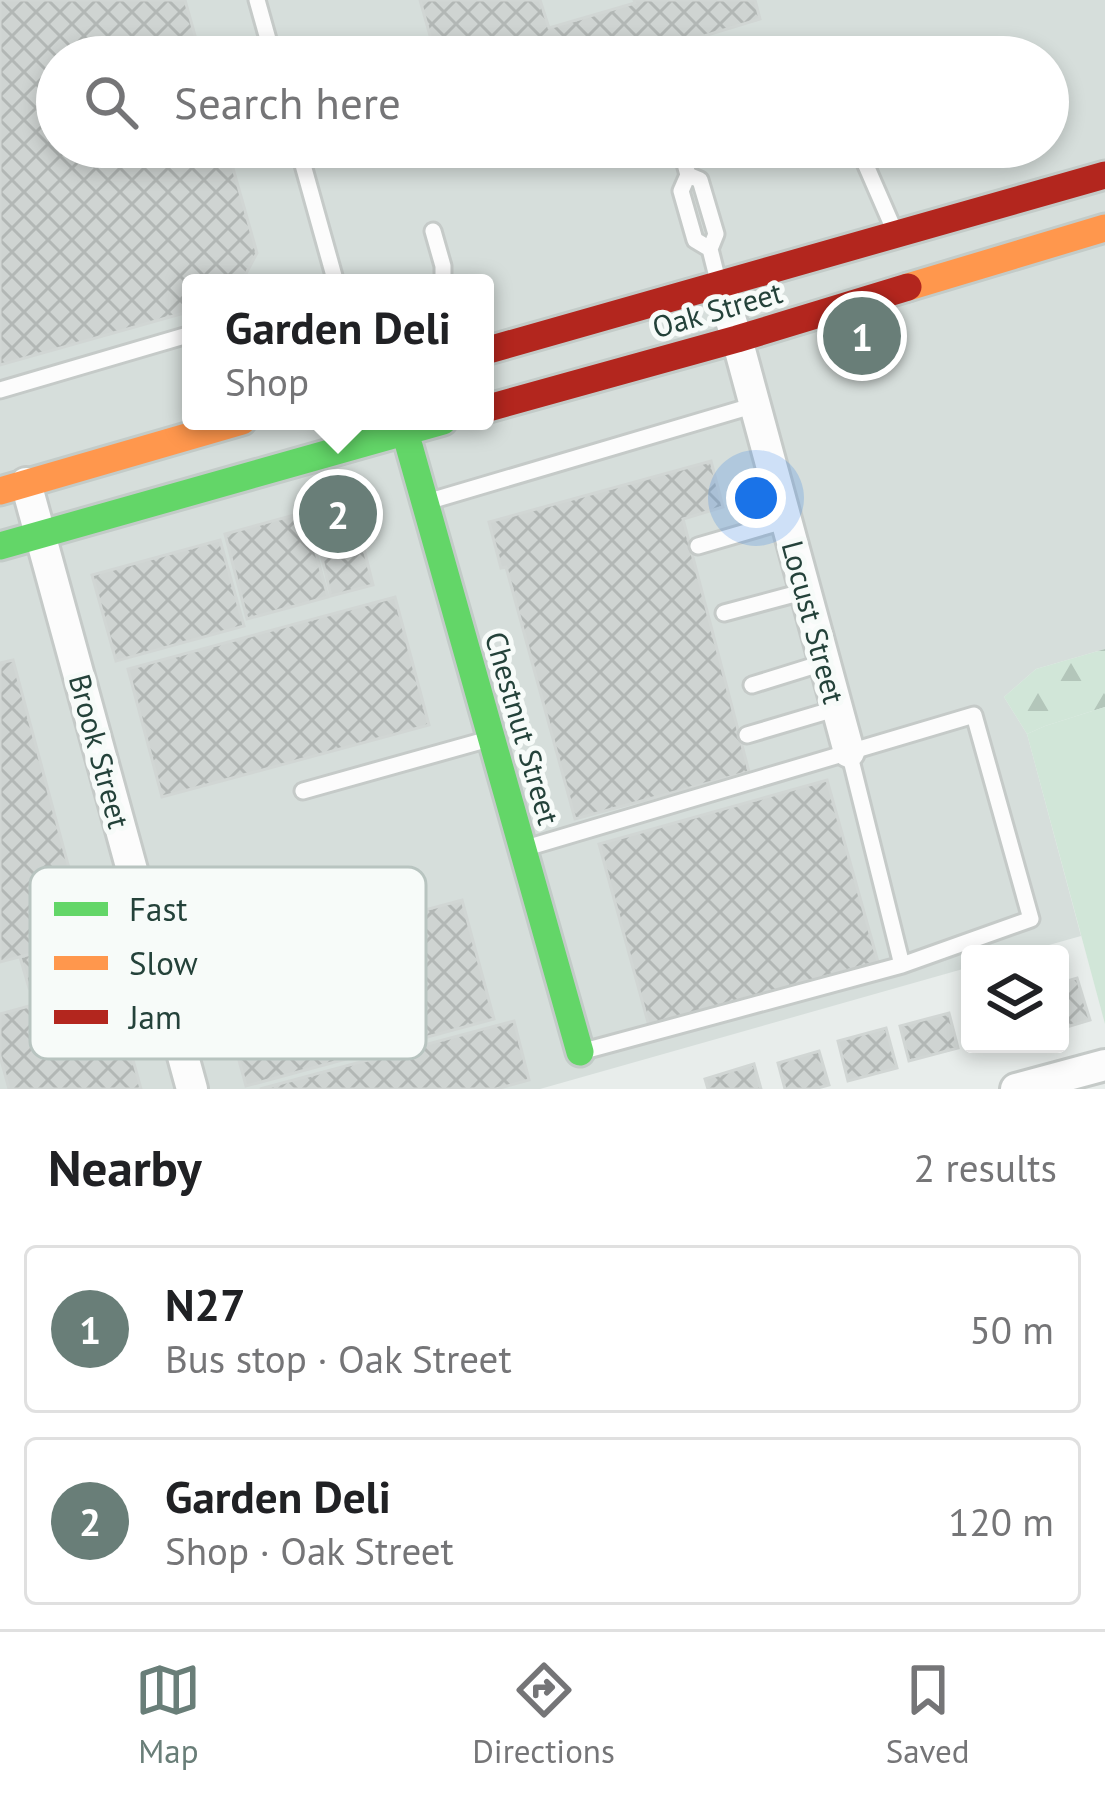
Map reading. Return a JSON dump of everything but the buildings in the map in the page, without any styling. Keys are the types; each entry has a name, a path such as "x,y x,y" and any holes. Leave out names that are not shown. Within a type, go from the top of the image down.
{"street":[{"name":"Oak Street","path":"494,348 1105,175"},
{"name":"Oak Street","path":"494,406 1105,228"},
{"name":"Locust Street","path":"719,284 849,752"},
{"path":"13,487 211,430"},
{"path":"0,547 391,430"},
{"name":"Chestnut Street","path":"405,430 580,1052"},
{"name":"Brook Street","path":"13,487 40,535 131,867"},
{"name":"Brook Street","path":"184,1059 192,1089"},
{"path":"1016,1089 1105,1065"}],"lane":[{"path":"256,0 266,36"},
{"path":"304,168 333,274"},
{"path":"686,168 700,180 716,234 710,249 719,284"},
{"path":"867,168 896,235"},
{"path":"434,231 443,274"},
{"path":"0,390 182,337"},
{"path":"425,503 755,405"},
{"path":"698,546 787,520"},
{"path":"724,613 806,591"},
{"path":"752,685 826,662"},
{"path":"747,735 838,708"},
{"path":"523,849 974,715 1031,919 902,965 580,1052"},
{"path":"302,791 491,738"},
{"path":"849,752 902,965"}],"shaded area":[{"path":"0,0 1105,0 1105,649 1036,669 1004,697 1027,734 1081,936 1049,945 961,945 961,970 540,1089 0,1089"}],"green space":[{"path":"1105,649 1105,707 1027,734 1004,697 1036,669"},
{"path":"1105,707 1105,1024 1027,734"}],"traffic: fast":[{"path":"405,430 580,1052"},
{"path":"0,546 411,430"}],"traffic: slow":[{"path":"908,287 1105,228"},
{"path":"0,491 211,430"}],"traffic: jam":[{"path":"494,348 1105,175"},
{"path":"494,406 908,287"}],"place":[{"name":"N27","path":"862,336"},
{"name":"Garden Deli","path":"338,514"}]}
